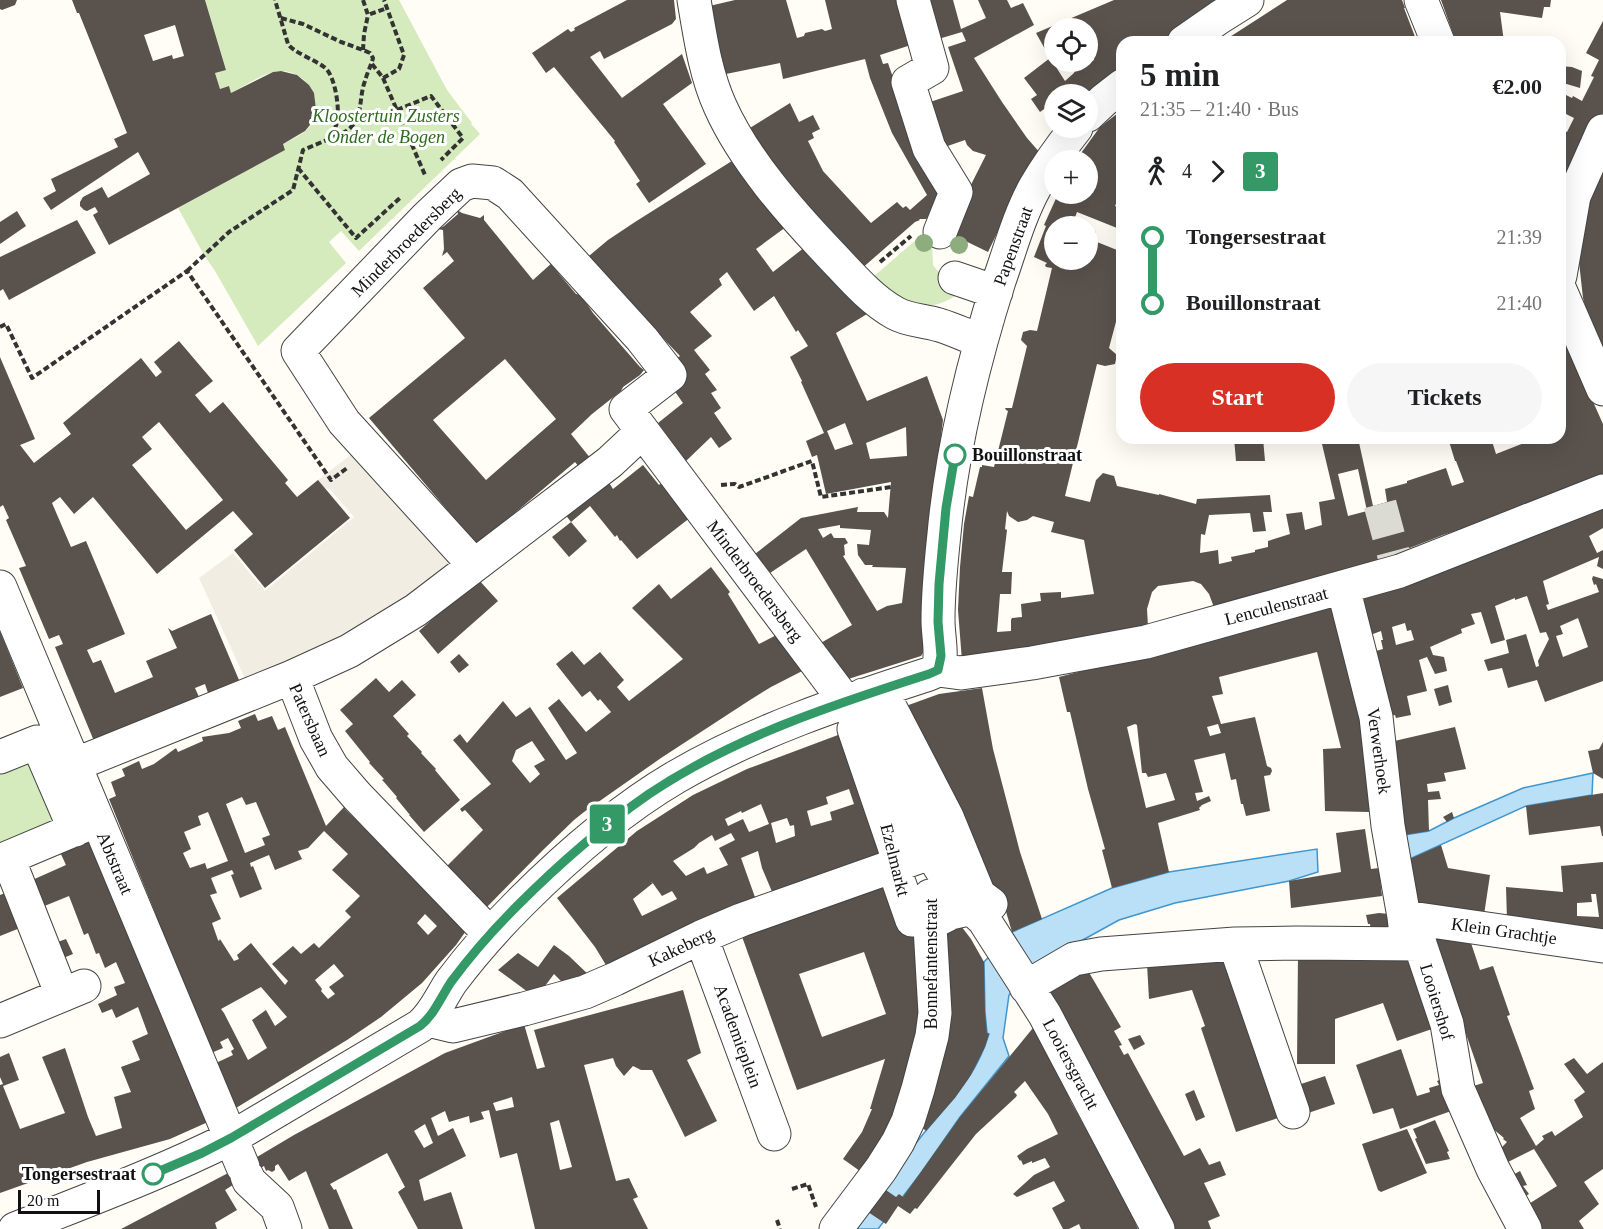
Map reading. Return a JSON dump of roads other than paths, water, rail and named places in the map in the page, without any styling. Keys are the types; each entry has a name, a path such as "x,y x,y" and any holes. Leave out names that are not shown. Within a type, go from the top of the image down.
{"street":[{"path":"15,1229 202,1153 240,1160 428,1020 451,982 490,934 527,896 602,828 651,793 704,761 789,723 861,705 938,670 941,656 938,622 939,584 946,508 960,426 981,341 938,324 897,315 879,303 857,283 802,225 735,135 709,74 694,0"},
{"path":"913,0 932,68 908,82 929,148 956,192 927,232"},
{"path":"1193,36 1247,0"},
{"path":"1421,0 1436,36"},
{"path":"1098,106 1116,91"},
{"path":"1567,196 1603,131"},
{"name":"Papenstraat","path":"981,341 1015,234 1034,189 1068,138"},
{"name":"Minderbroedersberg","path":"474,565 344,422 298,351 427,218 461,185 472,181 493,183 510,194 642,339 670,375 626,409 861,705"},
{"path":"955,278 996,292"},
{"path":"1566,304 1603,389"},
{"path":"292,677 349,651 416,610 610,462 642,432"},
{"name":"Lenculenstraat","path":"938,670 961,673 1032,663 1146,642 1343,587 1396,563 1603,491"},
{"name":"Abtstraat","path":"0,587 74,765 86,825 240,1160"},
{"name":"Verwerhoek","path":"1343,587 1376,717 1388,826 1406,931"},
{"name":"Patersbaan","path":"74,765 292,677 316,739 332,767 365,805 490,934"},
{"path":"861,705 892,711 947,817 979,895 991,904 951,913 939,919 930,919"},
{"name":"Ezelmarkt","path":"861,705 931,853 958,896 971,908"},
{"name":"Ezelmarkt","path":"861,705 854,729 895,849 897,877 912,920 930,919"},
{"path":"0,757 37,742 86,825 4,859 73,990 0,1021"},
{"name":"Kakeberg","path":"428,1020 453,1026 524,1010 585,992 741,920 931,853"},
{"name":"Bonnefantenstraat","path":"836,1229 898,1142 908,1121 932,1036 934,1013 930,919 931,853"},
{"name":"Looiersgracht","path":"971,908 984,920 1045,1015 1158,1229"},
{"name":"Looiershof","path":"1024,984 1074,960 1091,955 1235,944 1298,942 1406,931 1420,944 1447,1024 1458,1089 1492,1169 1525,1229"},
{"name":"Klein Grachtje","path":"1406,931 1603,946"},
{"name":"Academieplein","path":"701,937 774,1134"},
{"path":"1235,944 1293,1112"},
{"path":"240,1160 249,1180 277,1207 285,1229"}],"water":[{"path":"1593,773 1592,795 1526,806 1403,862 1398,836 1429,831 1523,788"},
{"path":"1317,849 1318,872 1289,881 1175,903 1119,920 1070,947 1009,995 1003,1038 1009,1056 960,1117 878,1229 852,1229 905,1156 970,1076 989,1034 985,1012 984,962 1012,932 1112,888 1169,872"}],"tunnel":[{"path":"1380,504 1394,556"}],"place":[{"name":"Bouillonstraat","path":"955,455"},
{"name":"Tongersestraat","path":"153,1174"}],"park label":[{"name":"Kloostertuin Zusters Onder de Bogen","path":"386,126"}]}
